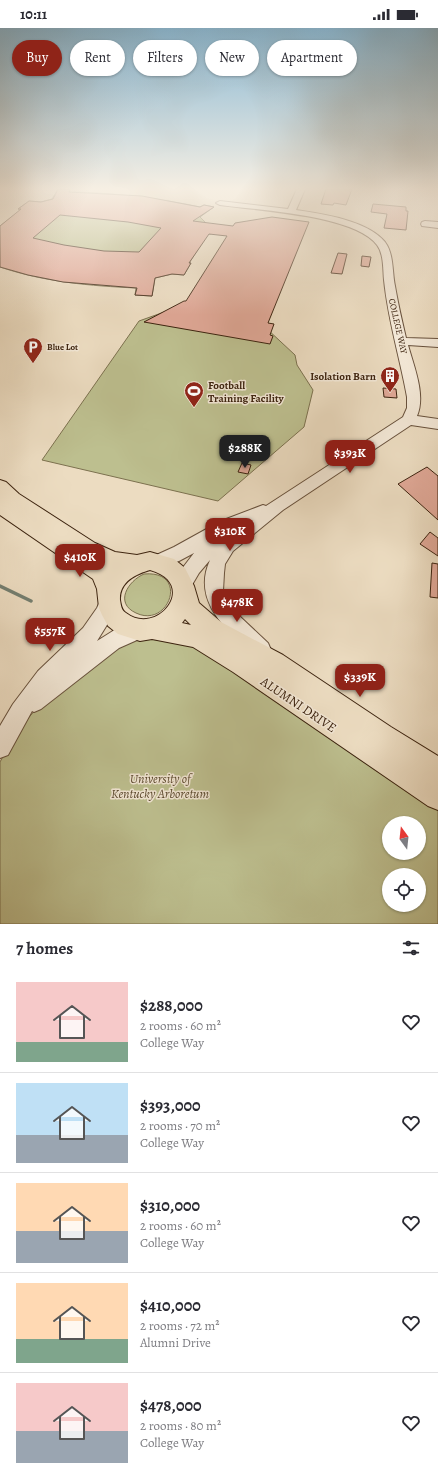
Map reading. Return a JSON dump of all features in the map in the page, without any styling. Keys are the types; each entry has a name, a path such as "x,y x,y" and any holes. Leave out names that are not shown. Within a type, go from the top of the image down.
{"main road":[{"path":"0,487 12,499 88,548 112,561 136,564"},
{"path":"0,505 101,573 108,589 109,599 111,610 115,617 130,628 146,629 163,625 172,619 183,603 184,589 180,576 174,570 158,562 150,561 136,564 120,573 111,588 109,599"},
{"name":"ALUMNI DRIVE","path":"184,589 191,610 213,630 274,663 382,736 438,770"},
{"name":"ALUMNI DRIVE","path":"146,629 186,634 199,638 241,664 438,796"}],"street":[{"name":"COLLEGE WAY","path":"367,231 380,242 385,250 390,287 414,397 414,408 409,420"},
{"path":"402,341 438,343"},
{"path":"184,589 194,564 213,545 409,420 438,424"},
{"path":"158,562 181,553 216,531 236,521 271,508"},
{"path":"271,508 227,546 217,562 214,573 214,591 218,603 227,617 274,663"},
{"path":"0,747 23,705 45,679 85,642 97,627 109,599"},
{"path":"17,715 112,641 123,635 146,629"}],"green space":[{"path":"0,231 213,231 211,234 208,234 189,263 191,263 184,275 172,274 155,278 152,296 135,295 136,288 51,280 0,267"},
{"name":"Football Training Facility","path":"184,305 266,328 295,355 297,365 313,390 304,427 218,501 42,460 139,321"},
{"path":"144,574 158,575 167,581 170,589 170,598 165,607 158,613 148,616 136,613 129,609 125,598 129,587 138,577"},
{"name":"University of Kentucky Arboretum","path":"133,639 171,640 192,644 438,808 438,924 0,924 0,762 16,732 45,699 113,647"}],"building":[{"path":"0,231 41,231 33,238 64,245 104,251 139,252 158,231 305,231 268,323 274,324 270,335 273,336 270,344 144,322 186,301 227,236 209,234 189,263 191,263 184,275 172,274 155,278 152,296 135,295 137,288 63,282 28,275 0,267"},
{"path":"338,253 347,254 342,274 331,273"},
{"path":"362,256 371,257 369,267 361,266"},
{"name":"Isolation Barn","path":"383,388 396,389 397,398 384,397"},
{"path":"242,463 251,465 248,474 238,472"},
{"path":"427,467 438,476 438,520 398,484"},
{"path":"430,532 438,538 438,556 420,544"},
{"path":"432,563 438,564 438,598 430,597"}],"waterway":[{"path":"0,586 31,601"}],"place":[{"name":"Blue Lot","path":"33,364"},
{"name":"Isolation Barn","path":"390,393"},
{"name":"Football Training Facility","path":"194,408"}]}
